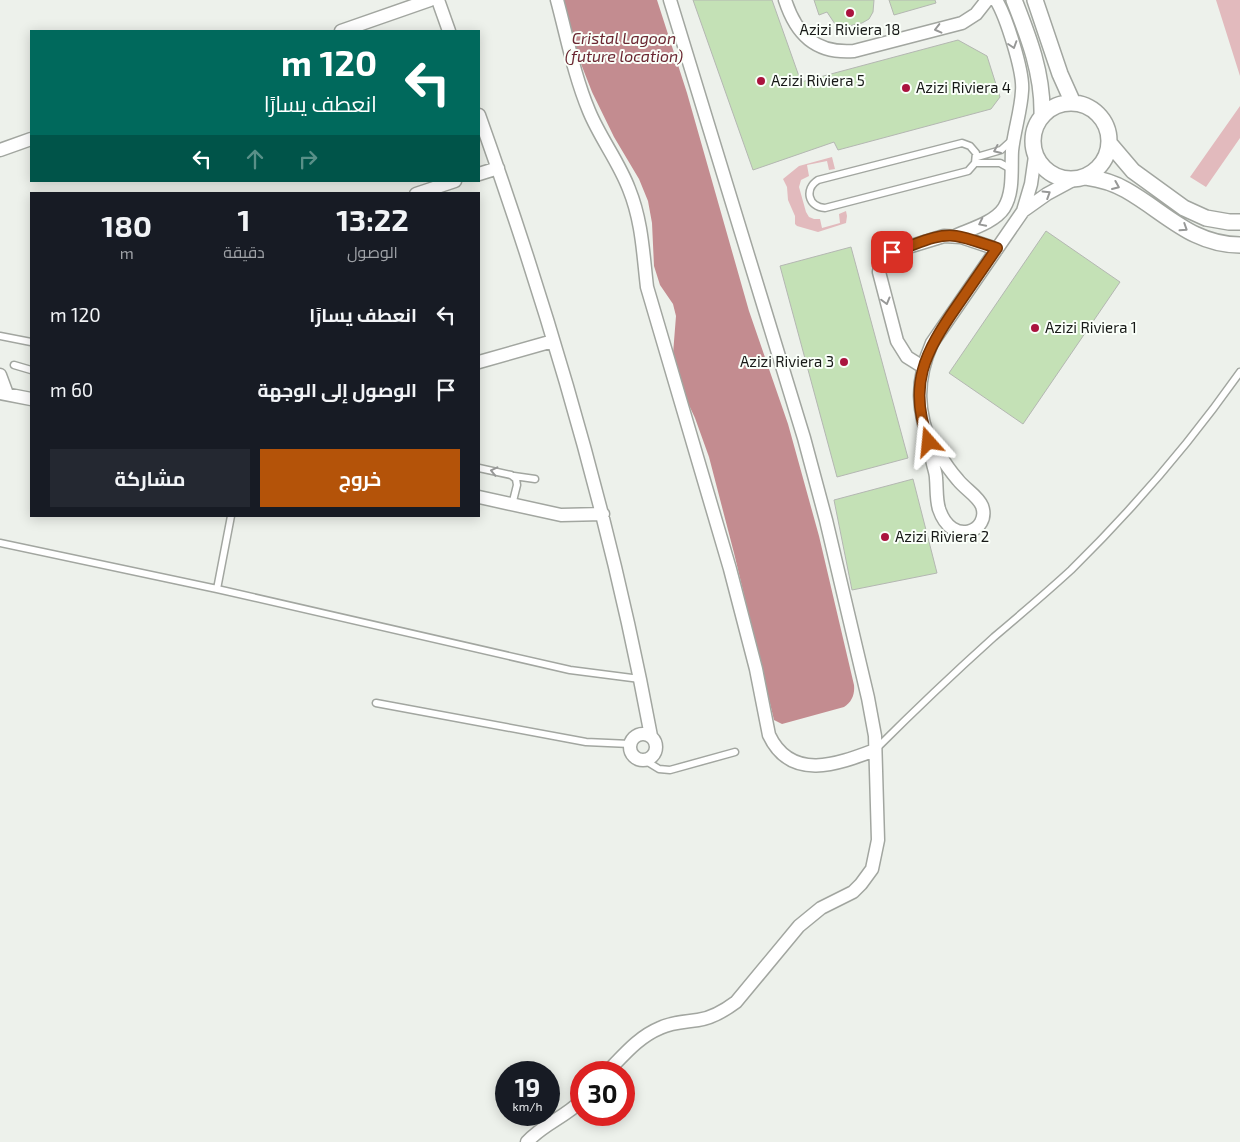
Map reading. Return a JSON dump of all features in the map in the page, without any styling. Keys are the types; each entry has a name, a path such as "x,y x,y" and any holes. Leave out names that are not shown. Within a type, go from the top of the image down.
{"street":[{"path":"344,30 430,0"},
{"path":"438,0 449,30"},
{"path":"557,0 572,61 589,113 621,171 635,205 643,243 647,287 730,569 756,668 769,735 783,755 805,766 831,764 876,750"},
{"path":"618,1061 635,1043 652,1031 670,1024 708,1018 727,1009 743,993 799,926 821,908 844,897 862,884 872,869 878,840 874,725 815,479 670,0"},
{"path":"785,0 794,23 805,36 820,46 836,51 854,51 962,22 976,14 987,0"},
{"path":"955,236 994,217 1002,211 1009,197 1014,136 1022,81 1019,63 1002,12 996,0"},
{"path":"933,451 938,452 959,481 975,496 982,506 980,523 972,531 955,531 950,528 942,516 938,504 936,474 931,456 933,451 925,430 920,405 920,380 932,343 1023,211 1031,184 1036,156 1033,139 1034,130 1042,115 1042,90 1038,65 1014,0"},
{"path":"1035,0 1057,67 1074,103"},
{"path":"1023,211 1047,194 1100,167 1110,144 1107,126 1097,112 1082,104 1057,105 1042,115"},
{"path":"480,118 498,168 553,341 603,514 631,630 651,736 657,745 654,755 646,761 632,755 630,744 632,740 641,734 651,736"},
{"path":"0,150 30,139"},
{"path":"1110,144 1132,171 1184,208 1206,218 1240,222"},
{"path":"1036,156 1044,169 1050,174 1057,177 1106,182 1126,190 1195,236 1216,243 1240,245"},
{"path":"480,174 498,168"},
{"path":"422,192 452,182"},
{"path":"923,367 907,357 897,341 879,272 884,256 938,237 955,236 997,248"},
{"path":"480,362 553,341"},
{"path":"0,376 4,393 30,399"},
{"path":"480,497 561,515 603,514"},
{"path":"527,1142 540,1130 570,1110"}],"lane":[{"path":"976,160 976,153 970,146 962,143 957,144 818,180 811,186 809,195 816,206 825,208 965,172 971,169 976,160 1001,150 1014,136"},
{"path":"976,160 1000,163 1011,169"},
{"path":"0,336 30,342"},
{"path":"14,366 30,370"},
{"path":"876,750 955,672 1039,600 1101,540 1176,456 1240,372"},
{"path":"480,468 535,479"},
{"path":"512,504 517,485 514,476"},
{"path":"217,588 231,517"},
{"path":"0,542 217,588 570,670 640,679"},
{"path":"376,703 586,742 630,744"},
{"path":"646,761 659,769 670,770 736,752"}],"shaded area":[{"path":"1216,0 1240,0 1240,76"},
{"path":"1240,106 1240,138 1206,187 1190,177"},
{"path":"832,157 835,169 829,170 827,161 807,165 809,176 801,180 799,187 806,212 809,217 820,219 822,228 840,223 839,214 846,211 846,223 818,232 797,226 788,200 787,187 783,179 799,166"}],"water":[{"name":"Cristal Lagoon (future location)","path":"564,0 657,0 687,93 749,311 788,424 819,536 854,685 852,698 844,707 782,724 774,720 709,457 695,418 681,388 673,354 676,316 673,304 660,285 654,266 652,223 648,201 639,179 614,137 592,92 576,51"}],"building":[{"path":"693,0 772,0 801,82 958,40 987,56 1000,97 991,109 838,150 834,142 753,170"},
{"name":"Azizi Riviera 18","path":"814,0 874,0 873,12 869,19 862,23 844,27 835,24 827,12 819,15"},
{"path":"889,0 935,0 936,3 894,15"},
{"name":"Azizi Riviera 1","path":"1046,231 1120,282 1023,424 949,373"},
{"name":"Azizi Riviera 3","path":"851,247 908,458 837,477 780,266"},
{"name":"Azizi Riviera 2","path":"913,479 937,573 852,590 834,500"}],"place":[{"name":"Azizi Riviera 18","path":"850,13"},
{"name":"Azizi Riviera 5","path":"761,81"},
{"name":"Azizi Riviera 4","path":"906,88"},
{"name":"Azizi Riviera 1","path":"1035,328"},
{"name":"Azizi Riviera 3","path":"844,362"},
{"name":"Azizi Riviera 2","path":"885,537"}],"route":[{"path":"892,252 944,236 961,237 997,248 939,332 927,355 920,380 920,405 929,442"}]}
